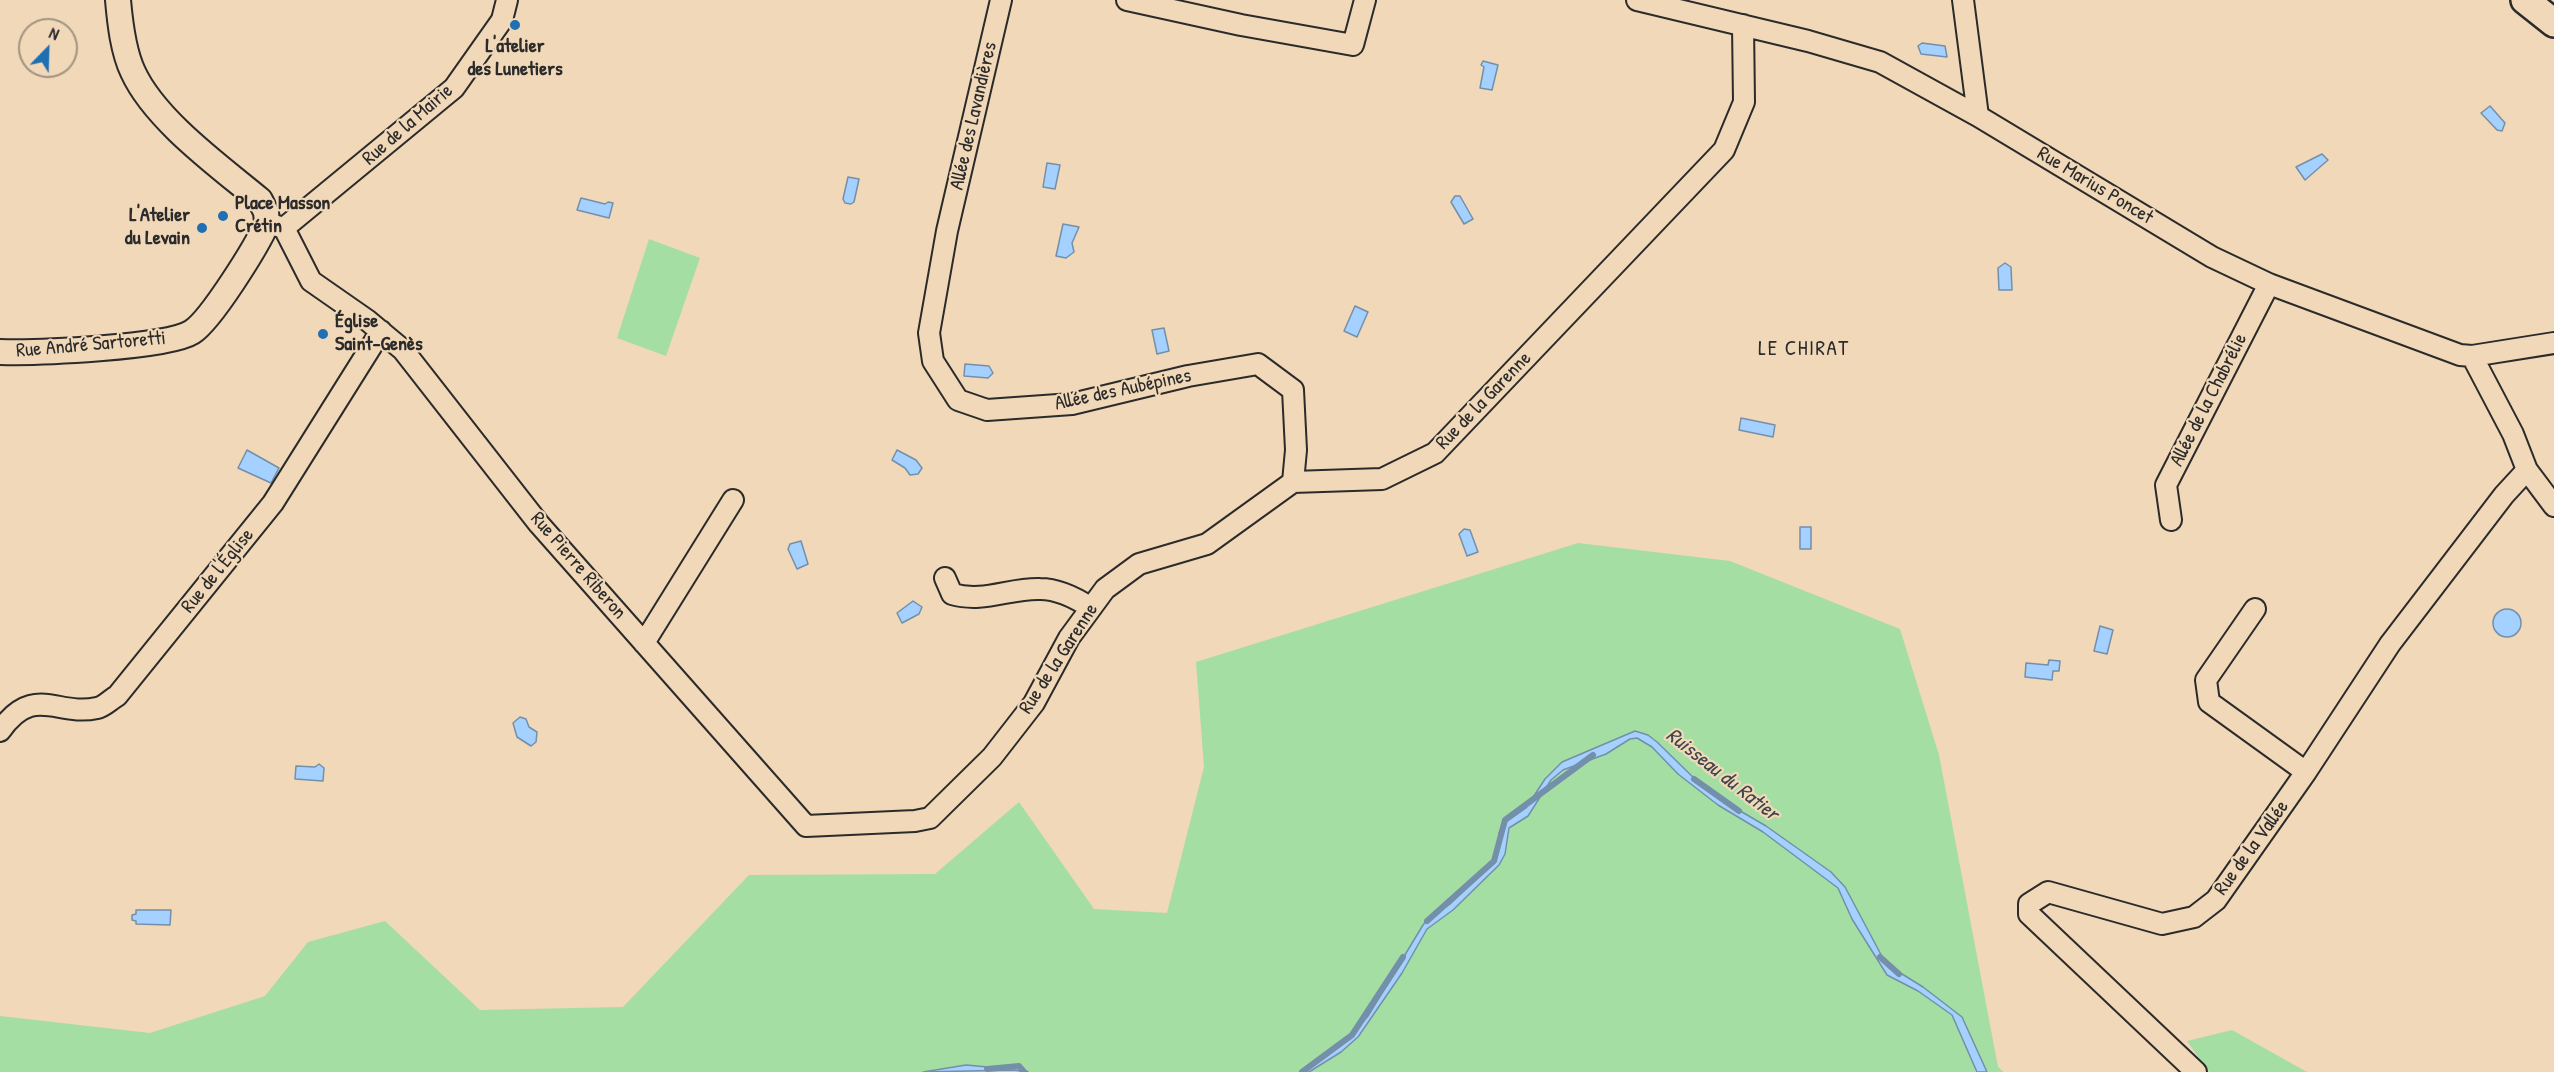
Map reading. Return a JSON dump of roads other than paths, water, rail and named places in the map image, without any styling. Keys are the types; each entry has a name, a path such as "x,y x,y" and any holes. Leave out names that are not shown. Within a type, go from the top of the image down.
{"main road":[{"path":"2525,0 2554,23"}],"street":[{"path":"118,0 120,23 132,71 147,96 165,118 260,200 275,226"},
{"name":"Rue de la Mairie","path":"275,226 454,88 502,20 507,0"},
{"name":"Allée des Lavandières","path":"947,231 1001,0"},
{"path":"1127,0 1241,25 1353,45 1365,0"},
{"name":"Rue Marius Poncet","path":"1638,0 1743,25 1880,62 1978,116 2212,257 2269,284 2460,355 2472,356 2554,343"},
{"path":"1963,0 1978,116"},
{"name":"Rue de la Garenne","path":"930,818 992,757 1034,703 1069,638 1105,588 1139,564 1207,544 1293,482 1382,479 1435,453 1724,150 1744,102 1743,25"},
{"name":"Rue Pierre Riberon","path":"275,226 311,281 381,331 403,350 539,524 806,826 930,818"},
{"name":"Rue André Sartoretti","path":"0,352 152,343 191,333 206,320 275,226"},
{"name":"Allée des Aubépines","path":"947,231 929,333 933,361 958,400 987,410 1072,404 1188,376 1257,364 1293,390 1296,450 1293,482"},
{"name":"Allée de la Chabrélie","path":"2171,520 2166,485 2269,284"},
{"name":"Rue de l'Église","path":"0,730 9,719 23,709 40,704 98,708 117,696 273,503 381,331"},
{"path":"2472,356 2513,434 2527,470 2554,506"},
{"name":"Rue de la Vallée","path":"2196,1072 2029,914 2029,904 2048,892 2162,924 2194,917 2216,900 2306,772 2390,644 2504,495 2527,470"},
{"path":"644,643 733,500"},
{"path":"945,578 952,594 970,599 1040,589 1071,595 1091,608"},
{"path":"2255,609 2206,680 2209,702 2306,772"}],"water":[{"path":"1922,43 1945,46 1947,57 1921,54 1918,46"},
{"path":"1483,61 1498,65 1492,90 1480,88"},
{"path":"2490,106 2505,123 2502,131 2497,130 2481,113"},
{"path":"2322,154 2328,160 2305,180 2296,167"},
{"path":"1047,163 1060,165 1055,189 1043,187"},
{"path":"848,177 859,179 854,202 851,204 845,203 843,199"},
{"path":"1455,196 1460,196 1473,219 1464,224 1451,202"},
{"path":"581,198 605,204 613,203 609,218 577,210"},
{"path":"1063,224 1079,227 1072,243 1074,252 1066,258 1056,256"},
{"path":"2005,263 2011,267 2012,290 1999,290 1998,268"},
{"path":"1355,306 1368,312 1357,337 1344,331"},
{"path":"1164,328 1169,351 1157,354 1152,330"},
{"path":"965,364 989,366 993,373 988,378 964,376"},
{"path":"1741,418 1775,425 1773,437 1739,430"},
{"path":"247,450 279,468 271,483 238,468"},
{"path":"897,450 916,460 922,468 918,474 910,475 905,468 892,460"},
{"path":"1800,527 1811,527 1811,549 1800,549"},
{"path":"1464,529 1470,530 1478,552 1467,556 1459,534"},
{"path":"801,541 808,564 797,569 788,549 790,544"},
{"path":"913,601 922,607 919,614 902,623 897,613"},
{"path":"2507,609 2517,613 2521,623 2517,633 2507,637 2497,633 2493,623 2497,613"},
{"path":"2100,626 2113,630 2107,654 2094,651"},
{"path":"2049,660 2060,661 2059,671 2053,671 2052,680 2025,677 2026,663 2048,665"},
{"path":"520,717 526,719 529,727 537,732 536,742 531,746 517,737 513,723"},
{"path":"1635,731 1648,735 1657,742 1698,782 1831,872 1845,887 1886,964 1923,987 1962,1017 1987,1072 1977,1072 1952,1015 1918,991 1887,975 1852,919 1838,888 1763,832 1718,805 1678,774 1652,747 1637,738 1630,739 1606,754 1563,770 1551,780 1528,816 1509,828 1505,854 1499,865 1453,910 1427,929 1402,973 1358,1037 1341,1052 1309,1072 1300,1072 1352,1035 1368,1016 1423,925 1430,916 1450,904 1490,866 1499,849 1499,833 1503,824 1526,808 1545,779 1562,762"},
{"path":"319,764 324,768 323,781 295,779 296,766 315,767"},
{"path":"136,910 171,910 170,925 136,924 136,921 132,920 132,915 136,914"},
{"path":"966,1065 999,1068 1018,1066 1028,1072 1014,1070 923,1072"}],"waterway":[{"name":"Ruisseau du Ratier","path":"1427,921 1494,861 1505,820 1593,755"},
{"name":"Ruisseau du Ratier","path":"1694,779 1739,811"},
{"name":"Ruisseau du Ratier","path":"1302,1072 1352,1035 1403,957"},
{"name":"Ruisseau du Ratier","path":"1880,957 1899,974"},
{"name":"Ruisseau du Ratier","path":"987,1069 1019,1066 1024,1072"}],"place":[{"name":"L'atelier des Lunetiers","path":"515,25"},
{"name":"Place Masson Crétin","path":"223,216"},
{"name":"L'Atelier du Levain","path":"202,228"},
{"name":"Église Saint-Genès","path":"323,334"}],"district":[{"name":"LE CHIRAT","path":"1804,349"}]}
